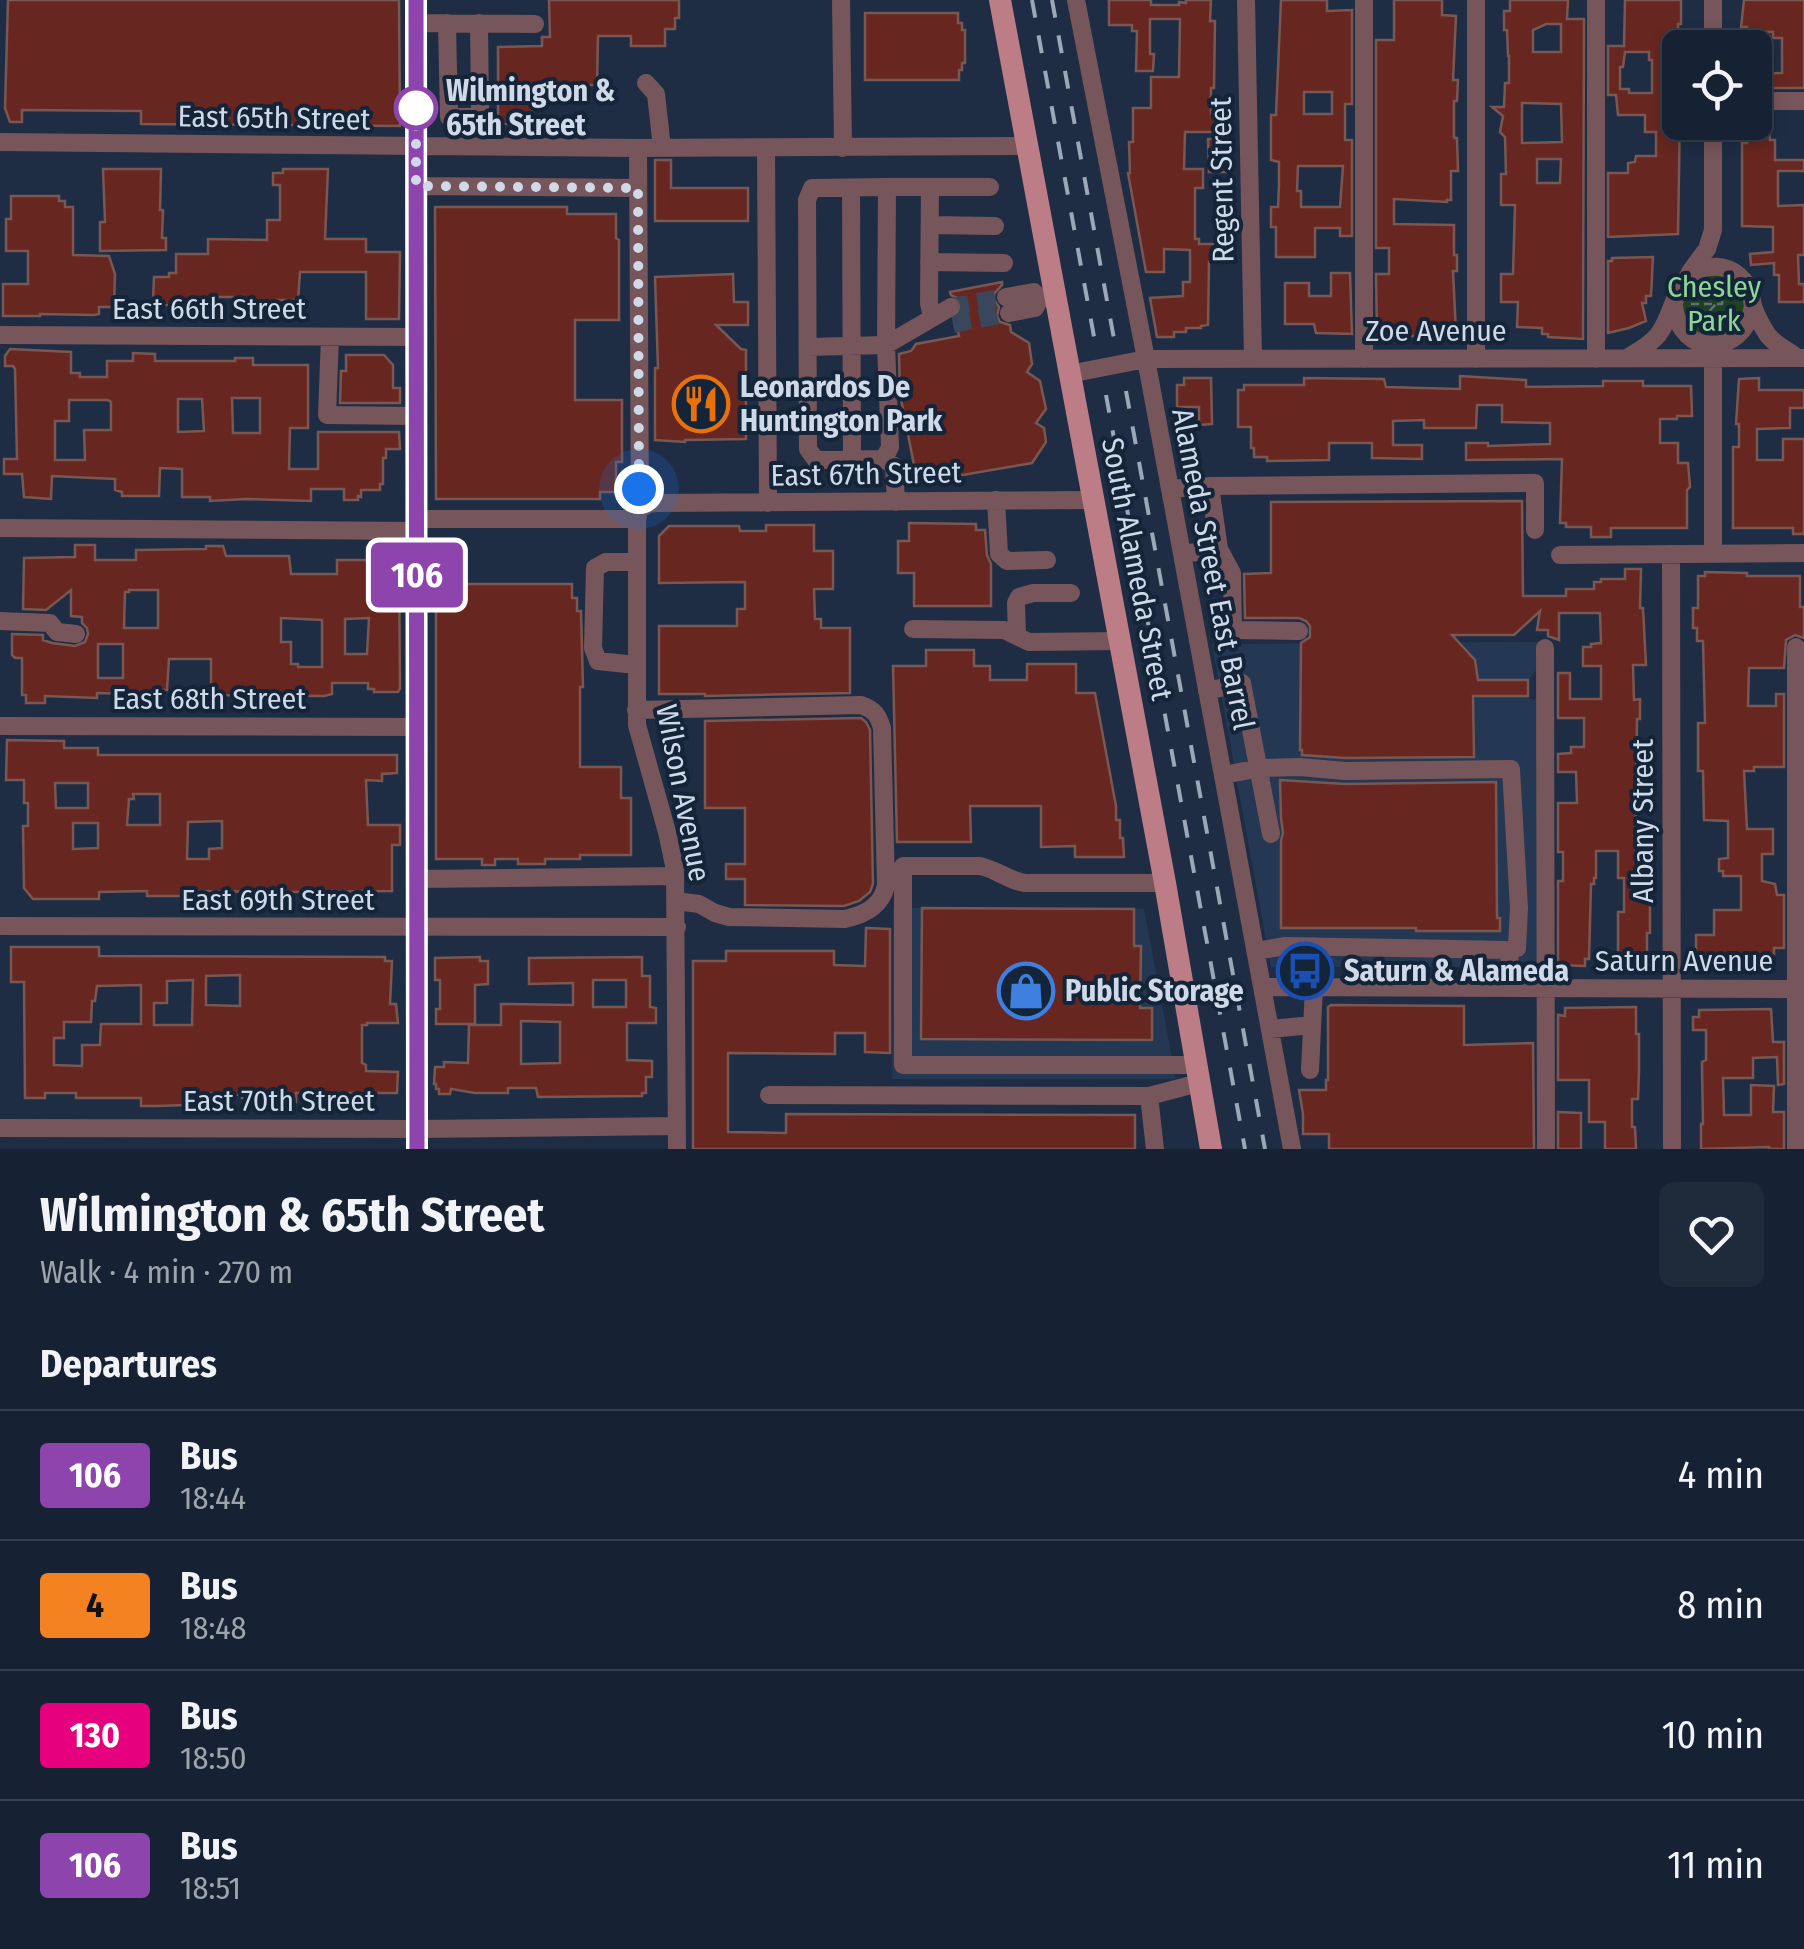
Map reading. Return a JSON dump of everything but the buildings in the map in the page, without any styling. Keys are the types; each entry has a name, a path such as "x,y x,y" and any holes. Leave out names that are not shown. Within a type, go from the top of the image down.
{"main road":[{"name":"South Alameda Street","path":"1000,0 1027,146 1041,299 1069,374 1166,884 1211,1149"}],"street":[{"path":"416,0 417,1149"},
{"path":"841,0 843,148"},
{"name":"Alameda Street East Barrel","path":"1076,0 1292,1149"},
{"name":"Regent Street","path":"1246,0 1253,359"},
{"path":"1364,0 1364,358"},
{"path":"1476,0 1476,358"},
{"path":"1596,0 1596,358"},
{"path":"1713,0 1713,30"},
{"path":"416,23 535,24"},
{"path":"447,23 448,117 476,116 480,109 480,23"},
{"path":"646,83 656,94 662,148"},
{"path":"1772,101 1804,100"},
{"path":"1713,140 1713,230 1708,249 1677,290 1677,321 1686,334 1714,352"},
{"name":"East 65th Street","path":"0,142 638,148 1027,146"},
{"name":"Wilson Avenue","path":"638,148 636,710 676,876 677,1149"},
{"path":"766,148 768,503"},
{"path":"416,186 638,188"},
{"path":"884,458 890,447 886,344 888,187"},
{"path":"930,187 932,317"},
{"path":"896,502 894,466 884,458 816,460 808,450 807,200 812,188 990,188"},
{"path":"852,188 852,459"},
{"path":"930,226 995,226"},
{"path":"1713,230 1732,279 1748,286 1770,338 1801,358"},
{"path":"929,262 1004,263"},
{"path":"1687,277 1716,266 1730,270 1732,279"},
{"path":"1008,305 1041,299"},
{"path":"1627,358 1657,336 1679,305"},
{"path":"1714,352 1741,334 1754,307"},
{"path":"808,347 886,344 932,317 952,315"},
{"name":"East 66th Street","path":"0,334 417,337"},
{"path":"330,337 327,415 417,416"},
{"path":"1714,352 1714,554"},
{"name":"Zoe Avenue","path":"1069,374 1146,359 1627,358 1714,352 1801,358"},
{"path":"1170,489 1535,483 1535,530"},
{"path":"1210,486 1218,549 1232,572 1233,630 1300,631"},
{"path":"996,500 999,554 1007,562 1047,560"},
{"name":"East 67th Street","path":"417,525 638,514 655,503 1094,500"},
{"path":"0,528 417,525"},
{"path":"1182,554 1218,549"},
{"path":"1560,555 1804,553"},
{"name":"Albany Street","path":"1671,554 1672,1149"},
{"path":"636,665 598,661 592,648 595,568 606,562 637,562"},
{"path":"1017,636 1019,597 1071,593"},
{"path":"0,622 41,622 50,624 57,632 76,634"},
{"path":"1196,631 1233,624"},
{"path":"912,629 1004,630 1029,642 1120,641"},
{"path":"1796,647 1800,988 1796,1149"},
{"path":"1545,648 1546,1149"},
{"path":"1208,690 1242,683 1271,834"},
{"path":"636,710 861,705 872,708 882,728 886,886 876,904 861,916 845,918 730,917 715,914 700,904 676,901"},
{"name":"East 68th Street","path":"0,726 417,727"},
{"path":"1224,775 1258,769 1511,770 1519,908 1517,948 1286,946 1256,951"},
{"path":"1166,884 1025,883 980,866 903,866 903,1065 1197,1074"},
{"path":"418,879 676,876"},
{"name":"East 69th Street","path":"0,926 677,927"},
{"path":"1509,950 1512,988"},
{"name":"Saturn Avenue","path":"1263,987 1800,988"},
{"path":"1310,1070 1314,987"},
{"path":"1271,1029 1312,1025"},
{"path":"769,1095 1149,1096 1197,1074"},
{"path":"1149,1096 1155,1149"},
{"name":"East 70th Street","path":"0,1128 677,1126"}],"path":[{"path":"1679,305 1722,304 1732,279"},
{"path":"1693,328 1716,304"}],"shaded area":[{"path":"1538,642 1538,668 1528,680 1528,696 1540,699 1540,967 1271,967 1212,644"},
{"name":"Public Storage","path":"893,908 1144,909 1176,1079 892,1079"}],"green space":[{"name":"Chesley Park","path":"1714,273 1736,283 1746,305 1736,327 1714,337 1692,327 1682,305 1692,283"}],"tunnel":[{"path":"951,307 1006,297"},
{"path":"953,324 1009,313"}],"railway":[{"path":"1032,0 1095,342"},
{"path":"1052,0 1114,339"},
{"path":"1126,391 1265,1149"},
{"path":"1106,395 1245,1149"}],"bus line":[{"name":"106","path":"416,0 417,1149"}],"place":[{"name":"Wilmington & 65th Street","path":"416,108"},
{"name":"Leonardos De Huntington Park","path":"701,404"},
{"name":"Saturn & Alameda","path":"1305,971"},
{"name":"Public Storage","path":"1026,991"}],"route":[{"path":"416,108 416,186 638,188 639,489"}]}
